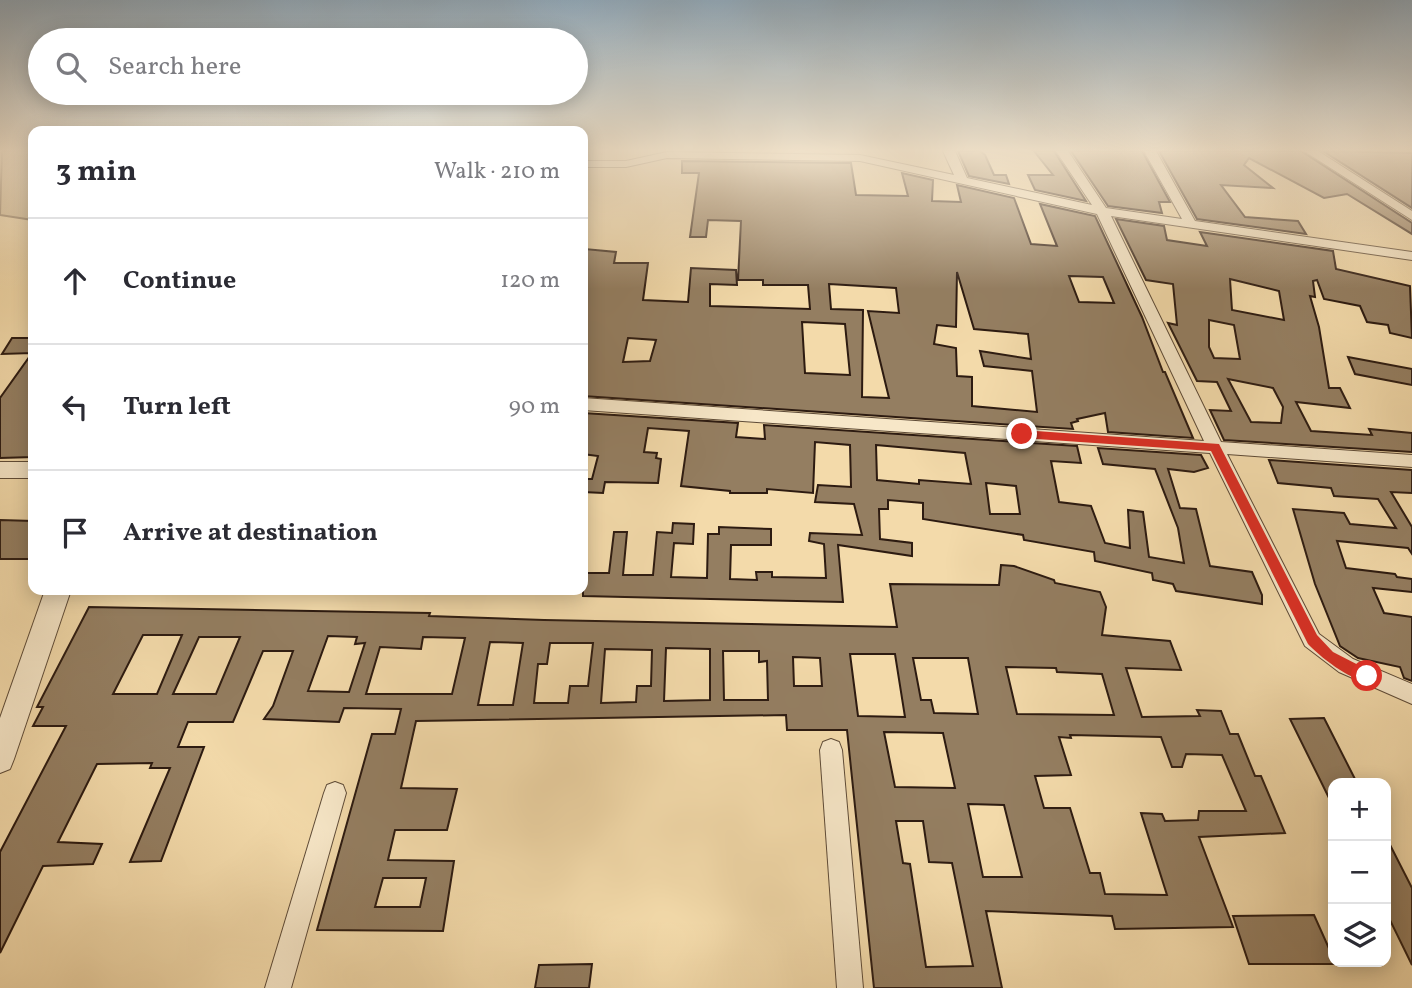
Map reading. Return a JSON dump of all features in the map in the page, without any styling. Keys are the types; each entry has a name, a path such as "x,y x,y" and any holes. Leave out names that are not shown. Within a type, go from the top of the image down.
{"street":[{"path":"1035,197 1102,211 1412,256"},
{"path":"1093,197 1102,211 1215,447 1312,640 1328,656 1367,676 1412,694"},
{"path":"1176,197 1191,224"},
{"path":"1382,197 1412,216"},
{"path":"588,404 1412,461"},
{"path":"0,470 28,470"},
{"path":"0,759 56,595"},
{"path":"831,750 850,988"},
{"path":"278,988 335,793"}],"shaded area":[{"path":"1,197 28,197 28,219 0,215"}],"building":[{"path":"696,197 932,197 932,201 961,202 960,197 1010,197 1014,198 1031,244 1057,246 1040,204 1095,216 1142,317 1193,438 1108,432 1105,413 1077,419 1078,421 1071,423 1073,429 588,396 588,249 616,252 614,263 648,263 643,300 688,302 691,268 736,270 737,285 710,284 710,306 810,309 808,285 763,285 763,280 738,280 741,221 708,220 706,237 690,237","holes":["957,272 974,329 1028,334 1031,359 980,351 984,366 1032,371 1037,412 972,406 972,377 957,376 956,348 934,344 937,325 956,327","1069,276 1103,277 1114,303 1079,302","829,284 896,288 899,313 868,311 889,398 862,397 863,310 831,309","802,322 845,324 850,375 805,373","628,338 656,340 650,361 623,362"]},
{"path":"1102,197 1167,197 1170,202 1159,202 1162,213 1108,206"},
{"path":"1185,197 1230,197 1245,217 1298,221 1306,234 1197,219"},
{"path":"1352,197 1372,197 1412,223 1412,234"},
{"path":"1395,197 1412,197 1412,208"},
{"path":"1116,219 1164,226 1167,240 1207,246 1200,232 1333,251 1336,269 1410,286 1412,338 1390,333 1388,325 1367,322 1360,306 1324,299 1317,280 1313,281 1315,297 1310,296 1319,327 1329,388 1340,388 1350,408 1296,402 1311,431 1372,435 1369,429 1412,433 1412,452 1224,440 1210,410 1231,411 1217,382 1197,381 1168,323 1177,325 1173,284 1146,280","holes":["1230,279 1279,291 1284,320 1232,310","1209,320 1234,325 1240,359 1214,358 1209,347","1228,379 1273,388 1283,407 1281,423 1251,422"]},
{"path":"12,338 28,338 28,353 2,354"},
{"path":"1348,357 1412,369 1412,385 1355,374"},
{"path":"28,359 28,457 0,458 0,398"},
{"path":"588,413 738,423 736,437 765,439 764,425 1077,446 1081,463 1051,461 1059,502 1091,506 1105,543 1130,548 1128,510 1143,512 1149,557 1184,563 1178,528 1155,469 1103,464 1098,448 1201,455 1208,468 1194,472 1168,469 1180,508 1196,509 1210,566 1252,572 1262,595 1262,604 1176,591 1173,584 1153,580 1152,573 1095,561 1094,552 1024,540 1023,535 923,519 923,503 888,500 888,509 879,509 880,539 912,543 912,556 838,545 843,602 583,596 588,595 588,573 609,573 614,532 627,532 623,575 653,575 657,532 672,533 673,523 694,524 693,544 674,543 671,577 707,578 708,534 719,534 719,527 771,529 771,545 731,545 730,579 757,580 756,572 772,572 772,577 826,578 824,544 809,541 810,533 862,535 854,504 815,502 818,485 851,487 850,445 815,442 813,493 767,489 767,493 730,493 681,486 689,431 648,428 644,452 657,453 656,458 661,459 658,483 605,482 603,493 588,492 588,479 592,479 598,456 588,455","holes":["876,445 965,453 971,484 919,480 919,484 877,480","986,483 1016,486 1020,514 990,514"]},
{"path":"1269,460 1412,470 1412,493 1391,492 1412,527 1412,554 1408,548 1337,541 1346,568 1395,574 1397,577 1412,579 1412,592 1373,588 1384,613 1412,617 1412,681 1404,678 1400,667 1358,658 1340,646 1315,584 1293,509 1344,513 1350,524 1396,528 1378,499 1334,496 1331,488 1278,483"},
{"path":"0,520 28,521 28,559 0,559"},
{"path":"1001,565 1014,566 1054,580 1055,583 1100,592 1106,607 1102,635 1170,641 1181,670 1126,668 1142,717 1200,716 1197,710 1221,711 1230,734 1238,734 1255,776 1261,776 1285,833 1199,837 1233,927 1115,929 1112,916 986,911 1002,988 874,988 847,730 787,730 786,715 416,721 401,788 457,789 447,830 395,830 388,860 454,861 443,931 317,930 372,734 395,734 401,709 344,708 339,722 264,719 273,706 293,651 263,651 233,722 188,722 178,747 204,747 161,861 130,862 170,768 150,768 152,763 97,764 58,842 102,844 93,864 43,866 0,953 0,852 66,726 33,726 43,707 37,707 89,607 430,613 429,616 544,620 897,627 890,584 999,585","holes":["143,635 182,635 157,694 113,694","328,636 357,637 355,644 365,643 349,692 308,691","199,637 240,637 216,694 173,694","423,637 465,638 452,694 366,694 380,647 421,649","490,642 523,643 513,705 478,705","550,643 593,643 588,686 570,686 568,703 534,703 538,664 547,664","666,648 710,649 710,700 664,701","605,649 652,650 651,686 637,686 636,702 601,703","723,651 759,651 759,662 767,661 768,700 724,700","850,654 895,654 905,717 858,716","793,657 820,658 822,686 794,686","913,658 968,658 978,714 934,713 931,700 921,700","1006,667 1056,668 1057,672 1102,674 1114,715 1017,714","884,732 943,733 955,788 895,787","1059,737 1161,737 1172,767 1182,767 1186,754 1222,755 1246,811 1199,811 1198,820 1165,821 1162,814 1141,813 1167,895 1105,894 1100,873 1090,873 1070,808 1044,808 1035,776 1071,775","968,804 1004,805 1022,877 983,877","896,821 923,821 929,862 952,863 973,966 926,967 910,864 903,863","383,878 426,878 420,907 375,907"]},
{"path":"1324,718 1354,778 1328,778 1328,796 1290,719"},
{"path":"1391,847 1412,888 1412,965 1391,922"},
{"path":"1314,915 1328,946 1328,964 1249,964 1233,916"},
{"path":"592,964 589,988 535,988 539,965"}],"route":[{"path":"1022,434 1215,447 1312,640 1328,656 1367,676"}]}
